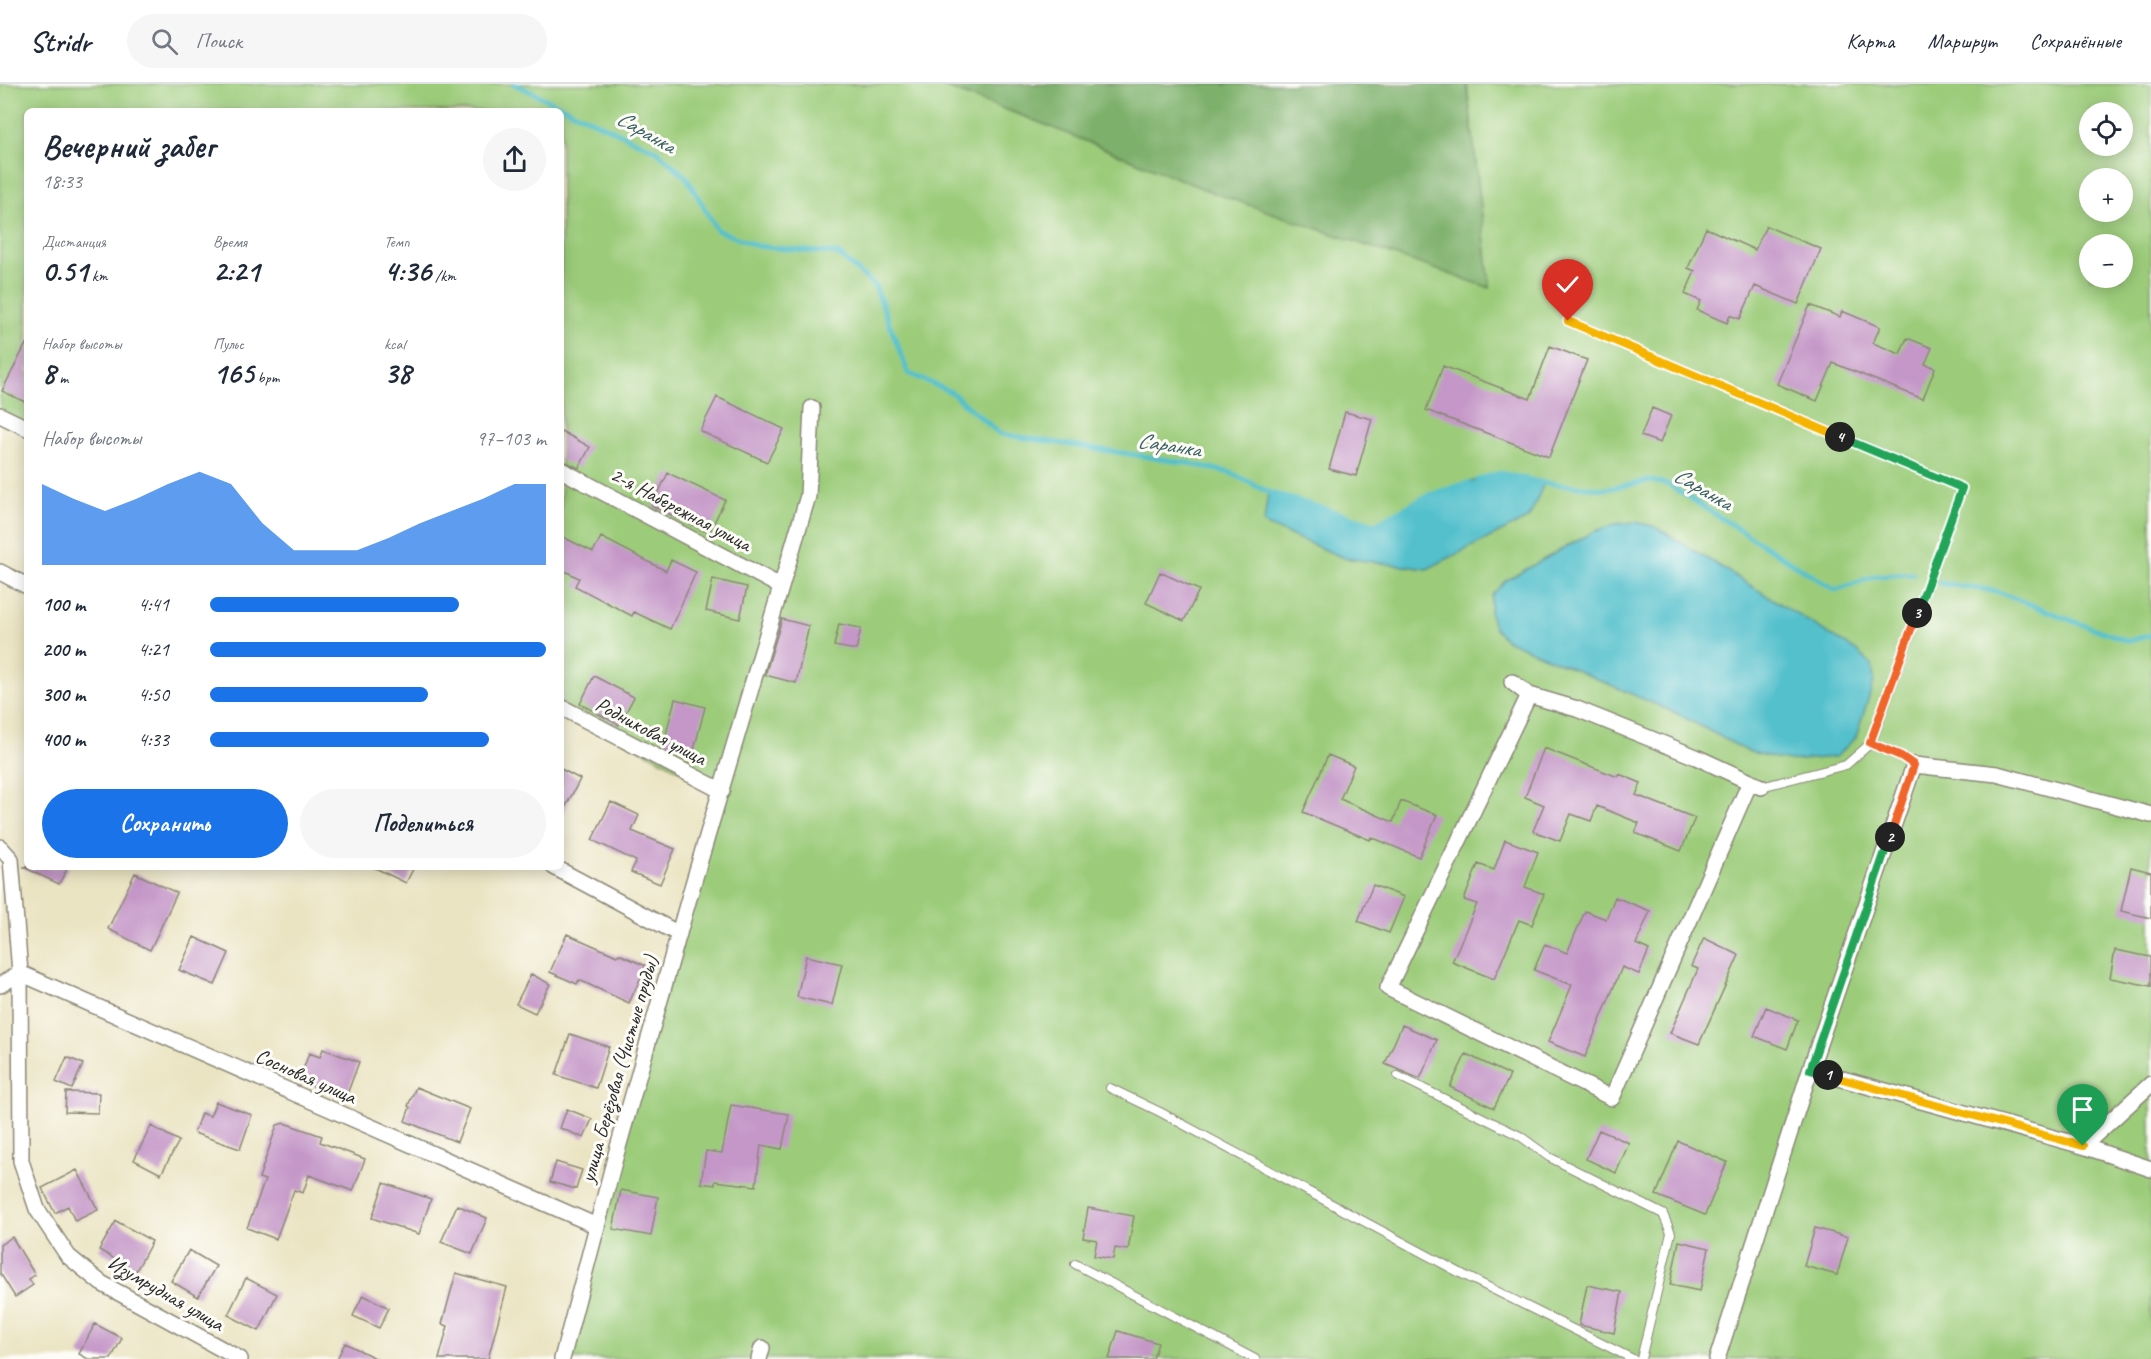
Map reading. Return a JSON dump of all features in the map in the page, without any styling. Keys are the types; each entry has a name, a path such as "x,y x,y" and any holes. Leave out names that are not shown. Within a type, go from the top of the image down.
{"street":[{"name":"улица Берёзовая (Чистые пруды)","path":"562,1359 679,934 808,496 812,408"},
{"path":"1,418 24,427"},
{"name":"2-я Набережная улица","path":"564,472 780,586"},
{"path":"0,572 24,584"},
{"path":"1512,682 1529,695 1577,709 1696,757 1755,784 1612,1098 1388,988 1529,695"},
{"name":"Родниковая улица","path":"564,709 722,792"},
{"path":"1717,1359 1810,1070 1914,765 1996,774 2151,815"},
{"name":"Изумрудная улица","path":"0,847 11,859 20,973 21,1161 37,1209 68,1256 101,1283 240,1359"},
{"path":"560,870 679,934"},
{"path":"0,985 20,973"},
{"name":"Сосновая улица","path":"20,973 597,1226"},
{"path":"1810,1070 2083,1146 2151,1169"},
{"path":"2083,1146 2151,1084"}],"lane":[{"path":"1568,321 1962,488 1870,743 1846,765 1755,784"},
{"path":"1870,743 1901,756 1914,765"},
{"path":"1398,1076 1520,1136 1549,1156 1663,1214 1671,1233 1641,1359"},
{"path":"1110,1088 1160,1112 1464,1275 1633,1359"},
{"path":"1075,1264 1255,1359"}],"green space":[{"path":"0,84 936,84 1490,288 1467,84 2151,84 2151,1359 562,1359 722,792 564,709 564,108 24,108 24,427 0,415"},
{"path":"936,84 1467,84 1490,288 1214,193 1026,117"}],"water":[{"path":"1500,473 1544,483 1529,518 1427,569 1344,558 1264,524 1268,492 1375,524 1429,495"},
{"path":"1636,522 1656,527 1855,650 1872,665 1874,681 1856,737 1836,757 1788,761 1747,751 1678,714 1506,640 1494,628 1490,612 1492,595 1505,581 1593,532 1615,524"}],"building":[{"path":"1766,226 1821,249 1798,304 1755,286 1740,319 1730,315 1727,323 1697,310 1701,301 1685,294 1695,271 1688,268 1706,228 1755,250"},
{"path":"1810,305 1840,317 1842,311 1880,327 1873,343 1900,354 1907,338 1932,348 1925,364 1935,368 1923,399 1833,363 1817,401 1777,384"},
{"path":"1550,346 1587,360 1549,457 1426,410 1443,366 1530,399"},
{"path":"24,348 24,402 2,391"},
{"path":"717,397 784,429 767,462 700,431"},
{"path":"1652,408 1671,416 1660,443 1641,436"},
{"path":"1345,412 1372,419 1356,476 1329,469"},
{"path":"564,433 590,447 579,468 564,461"},
{"path":"668,473 725,500 709,533 652,506"},
{"path":"601,537 666,571 671,560 696,572 670,629 634,612 632,616 575,586 579,578 564,570 564,538 593,552"},
{"path":"1160,572 1199,590 1184,621 1146,603"},
{"path":"713,579 747,587 740,619 706,611"},
{"path":"782,619 809,626 796,683 765,675"},
{"path":"839,624 861,628 856,650 834,646"},
{"path":"594,676 634,697 619,725 580,704"},
{"path":"675,699 705,707 694,750 664,742"},
{"path":"1544,748 1618,777 1619,774 1641,783 1636,795 1695,818 1681,851 1635,833 1639,823 1597,806 1591,821 1571,814 1560,841 1533,831 1544,805 1525,797"},
{"path":"1328,755 1354,766 1340,799 1393,822 1401,801 1437,815 1419,857 1371,837 1370,840 1303,812"},
{"path":"564,771 580,779 564,810"},
{"path":"611,802 639,815 632,831 675,849 660,884 631,872 636,861 592,840"},
{"path":"1505,840 1538,852 1525,887 1544,894 1532,925 1519,920 1494,979 1452,962 1477,904 1464,900 1478,864 1494,870"},
{"path":"2131,867 2151,872 2151,918 2121,911"},
{"path":"29,870 66,870 59,884"},
{"path":"379,870 412,870 406,883"},
{"path":"135,873 177,893 150,950 108,929"},
{"path":"1373,885 1404,897 1389,933 1358,921"},
{"path":"1615,897 1650,911 1636,944 1649,950 1639,974 1622,967 1585,1057 1548,1042 1572,985 1534,970 1545,944 1567,953 1585,911 1606,919"},
{"path":"567,934 646,966 629,1003 579,980 577,984 550,972"},
{"path":"194,937 229,953 215,985 179,970"},
{"path":"1704,938 1739,955 1699,1044 1670,1033 1698,969 1691,966"},
{"path":"2115,950 2151,957 2151,986 2110,978"},
{"path":"806,956 842,964 832,1005 797,997"},
{"path":"531,974 550,984 535,1013 516,1004"},
{"path":"1766,1007 1798,1020 1787,1049 1754,1036"},
{"path":"1402,1025 1437,1040 1420,1079 1385,1064"},
{"path":"570,1034 609,1047 596,1088 556,1075"},
{"path":"323,1049 359,1062 346,1097 299,1081 309,1053 320,1057"},
{"path":"1466,1054 1510,1075 1494,1108 1450,1087"},
{"path":"67,1057 83,1064 72,1089 56,1082"},
{"path":"416,1087 470,1109 457,1142 405,1121"},
{"path":"66,1092 99,1093 98,1113 65,1112"},
{"path":"216,1102 252,1115 240,1149 194,1133 201,1113 210,1116"},
{"path":"731,1105 789,1114 782,1149 761,1145 756,1186 715,1181 715,1185 701,1183 706,1151 722,1153"},
{"path":"567,1109 592,1119 584,1138 560,1128"},
{"path":"284,1123 322,1136 320,1142 365,1159 353,1191 309,1175 303,1193 294,1190 276,1239 247,1228 265,1180 259,1178 277,1125"},
{"path":"151,1126 179,1141 161,1174 134,1160"},
{"path":"1599,1130 1629,1143 1616,1173 1586,1159"},
{"path":"1678,1141 1727,1162 1705,1215 1656,1195"},
{"path":"556,1162 582,1170 576,1189 550,1182"},
{"path":"77,1170 98,1210 75,1221 68,1206 55,1213 42,1188"},
{"path":"384,1183 431,1199 419,1234 372,1218"},
{"path":"621,1190 658,1197 651,1236 613,1229"},
{"path":"457,1205 487,1218 472,1254 441,1242"},
{"path":"1088,1208 1134,1216 1128,1250 1115,1248 1113,1259 1094,1256 1097,1240 1083,1238"},
{"path":"116,1221 152,1241 136,1271 99,1250"},
{"path":"1815,1228 1848,1237 1837,1275 1804,1266"},
{"path":"12,1237 35,1275 29,1279 33,1285 15,1297 0,1273 0,1245"},
{"path":"1679,1241 1709,1248 1700,1291 1670,1285"},
{"path":"189,1250 216,1266 198,1297 171,1281"},
{"path":"456,1273 507,1287 488,1359 439,1359 448,1326 442,1324"},
{"path":"246,1278 277,1294 259,1331 228,1315"},
{"path":"1587,1285 1622,1292 1614,1333 1579,1325"},
{"path":"363,1295 389,1308 379,1328 353,1316"},
{"path":"95,1324 122,1338 111,1359 88,1359 79,1354"},
{"path":"1118,1331 1158,1343 1153,1359 1109,1359"},
{"path":"345,1343 377,1359 337,1359"}],"waterway":[{"name":"Саранка","path":"514,84 657,151 687,178 717,230 757,246 838,254 875,286 908,373 951,392 1000,434 1187,463 1231,473 1268,492 1375,524 1429,495 1468,483"},
{"name":"Саранка","path":"1477,480 1500,473 1544,483 1606,489 1649,481 1667,484 1835,590 1876,576 1913,574"},
{"name":"Саранка","path":"1939,583 1996,591 2129,641 2151,635"}],"route":[{"path":"1568,321 1962,488 1870,743 1901,756 1914,765 1810,1070 2083,1146"}]}
